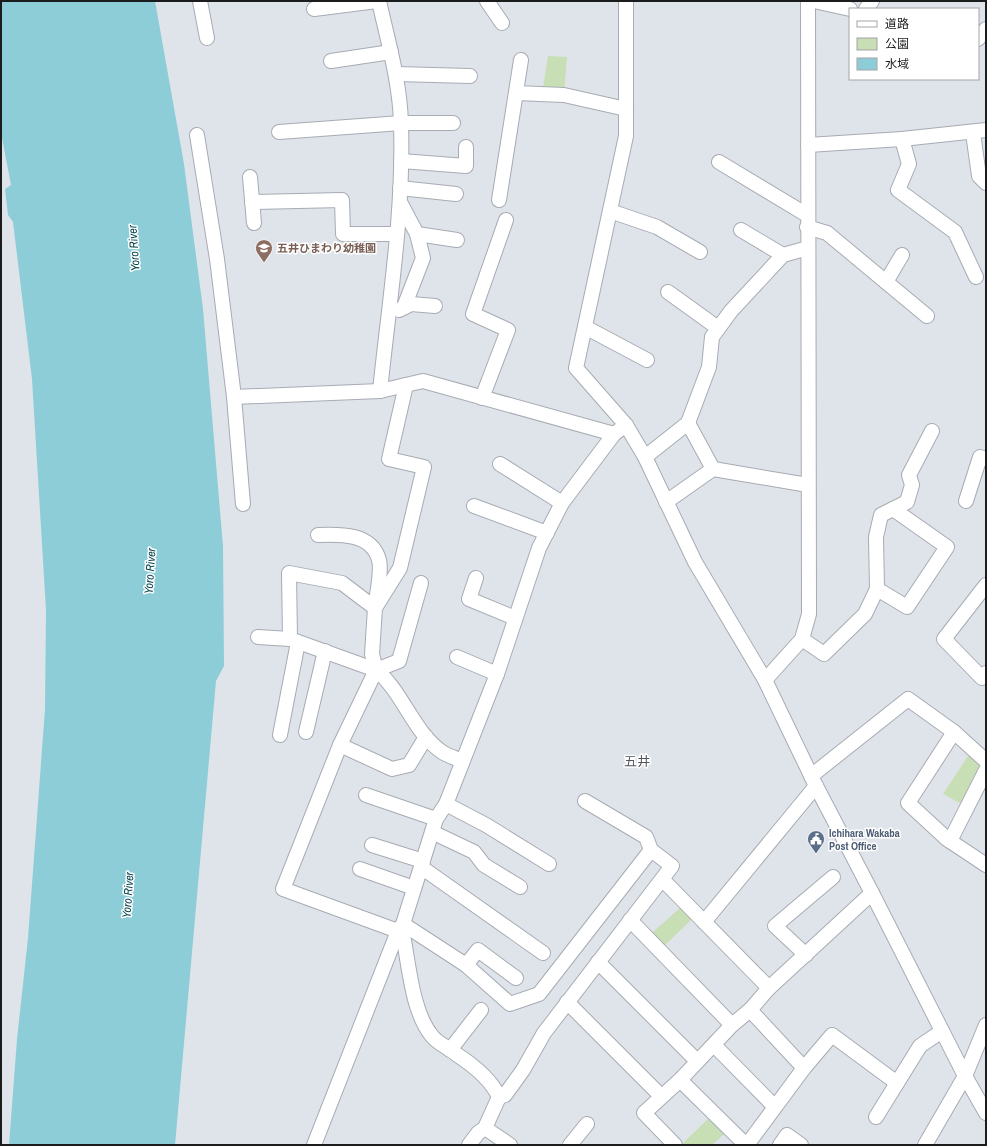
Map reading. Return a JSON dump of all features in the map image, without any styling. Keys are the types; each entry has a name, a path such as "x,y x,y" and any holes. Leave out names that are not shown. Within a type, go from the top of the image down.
{"street":[{"path":"200,1 207,38"},
{"path":"314,9 378,1 396,74 401,123 400,195 380,391"},
{"path":"488,1 502,23"},
{"path":"626,1 626,136 576,368 626,425 645,457 695,562 765,680 813,781 965,1076 986,1113"},
{"path":"765,680 802,639 809,614 807,221 808,1"},
{"path":"814,1 849,9"},
{"path":"979,38 986,29"},
{"path":"331,61 391,52"},
{"path":"499,200 521,60"},
{"path":"396,74 470,76"},
{"path":"516,93 564,95 626,109"},
{"path":"279,132 401,123 453,123"},
{"path":"808,144 902,139 979,131 979,176 986,183"},
{"path":"196,135 217,259 234,397 243,504"},
{"path":"902,139 909,164 898,190 955,232 976,277"},
{"path":"400,161 466,166 466,147"},
{"path":"719,162 826,233 928,316"},
{"path":"250,177 254,223"},
{"path":"400,195 456,194"},
{"path":"400,195 417,234 423,258 404,307"},
{"path":"252,202 342,200 343,234 397,234"},
{"path":"610,211 657,228 700,252"},
{"path":"482,398 508,330 473,314 506,220"},
{"path":"741,230 784,255"},
{"path":"417,234 457,240"},
{"path":"645,457 688,423 709,366 712,337 731,311 784,255 808,248"},
{"path":"886,282 902,255"},
{"path":"668,292 718,328"},
{"path":"388,315 411,304 435,306"},
{"path":"585,327 647,360"},
{"path":"234,397 380,391 423,381 614,434"},
{"path":"376,608 400,568 424,467 389,459 406,385"},
{"path":"688,423 713,469"},
{"path":"314,1145 401,928 434,826 446,804 497,674 539,548 562,503 614,434 626,425"},
{"path":"802,639 824,654 865,614 877,589 876,536 881,515 907,502 912,485 909,475 932,431"},
{"path":"966,501 980,457 986,459"},
{"path":"500,464 562,503"},
{"path":"666,502 713,469 808,485"},
{"path":"474,506 546,533"},
{"path":"877,589 907,606 947,547 893,509"},
{"path":"318,535 335,534 362,538 372,547 379,560 372,654 376,670 340,745 283,889 401,928 466,965 510,1004 539,994 651,850"},
{"path":"280,734 294,640 289,573 342,583 376,608"},
{"path":"476,578 469,600 515,618"},
{"path":"376,670 399,662 421,583"},
{"path":"986,584 944,639 982,678 986,673"},
{"path":"258,637 294,640 376,670 386,678 426,737 442,752 462,761"},
{"path":"306,732 325,651"},
{"path":"457,657 497,674"},
{"path":"704,922 813,781 908,699 954,732 986,761"},
{"path":"954,732 908,803 950,841 986,866"},
{"path":"340,745 392,769 409,765 426,737"},
{"path":"950,841 986,770"},
{"path":"366,795 434,826 474,852 484,865 520,887"},
{"path":"469,1145 478,1133 485,1128 499,1097 505,1095 544,1033 672,866 651,850 646,837 585,802"},
{"path":"446,804 486,825 549,864"},
{"path":"372,845 422,864 543,953"},
{"path":"360,869 414,888"},
{"path":"806,955 775,926 833,877"},
{"path":"662,880 769,988"},
{"path":"675,1145 644,1113 714,1046 732,1025 750,1010 769,988 872,893"},
{"path":"630,920 732,1025"},
{"path":"401,928 415,996 426,1028 438,1042 481,1073 495,1089 499,1097"},
{"path":"466,965 478,950 516,978"},
{"path":"598,962 698,1061"},
{"path":"567,1002 661,1096"},
{"path":"450,1050 481,1010"},
{"path":"750,1010 804,1068"},
{"path":"925,1145 965,1076 986,1025"},
{"path":"876,1117 920,1046 942,1031"},
{"path":"680,1080 746,1145 774,1106 832,1035 897,1083"},
{"path":"714,1046 774,1106"},
{"path":"570,1145 587,1124"},
{"path":"485,1128 510,1145"},
{"path":"780,1145 787,1135 801,1145"}],"green space":[{"path":"548,56 567,57 564,95 542,94"},
{"path":"970,753 981,762 982,768 965,806 943,794"},
{"path":"681,907 692,919 665,945 652,933"},
{"path":"708,1119 724,1134 712,1145 684,1145 683,1143"}],"water":[{"name":"Yoro River","path":"1,1 155,1 184,164 203,309 223,546 224,666 216,681 175,1145 9,1145 17,1039 28,938 45,709 46,610 32,379 13,222 8,215 5,189 11,185 1,133"}],"place":[{"name":"五井ひまわり幼稚園","path":"264,263"},
{"name":"Ichihara Wakaba Post Office","path":"816,854"}],"district":[{"name":"五井","path":"637,761"}]}
